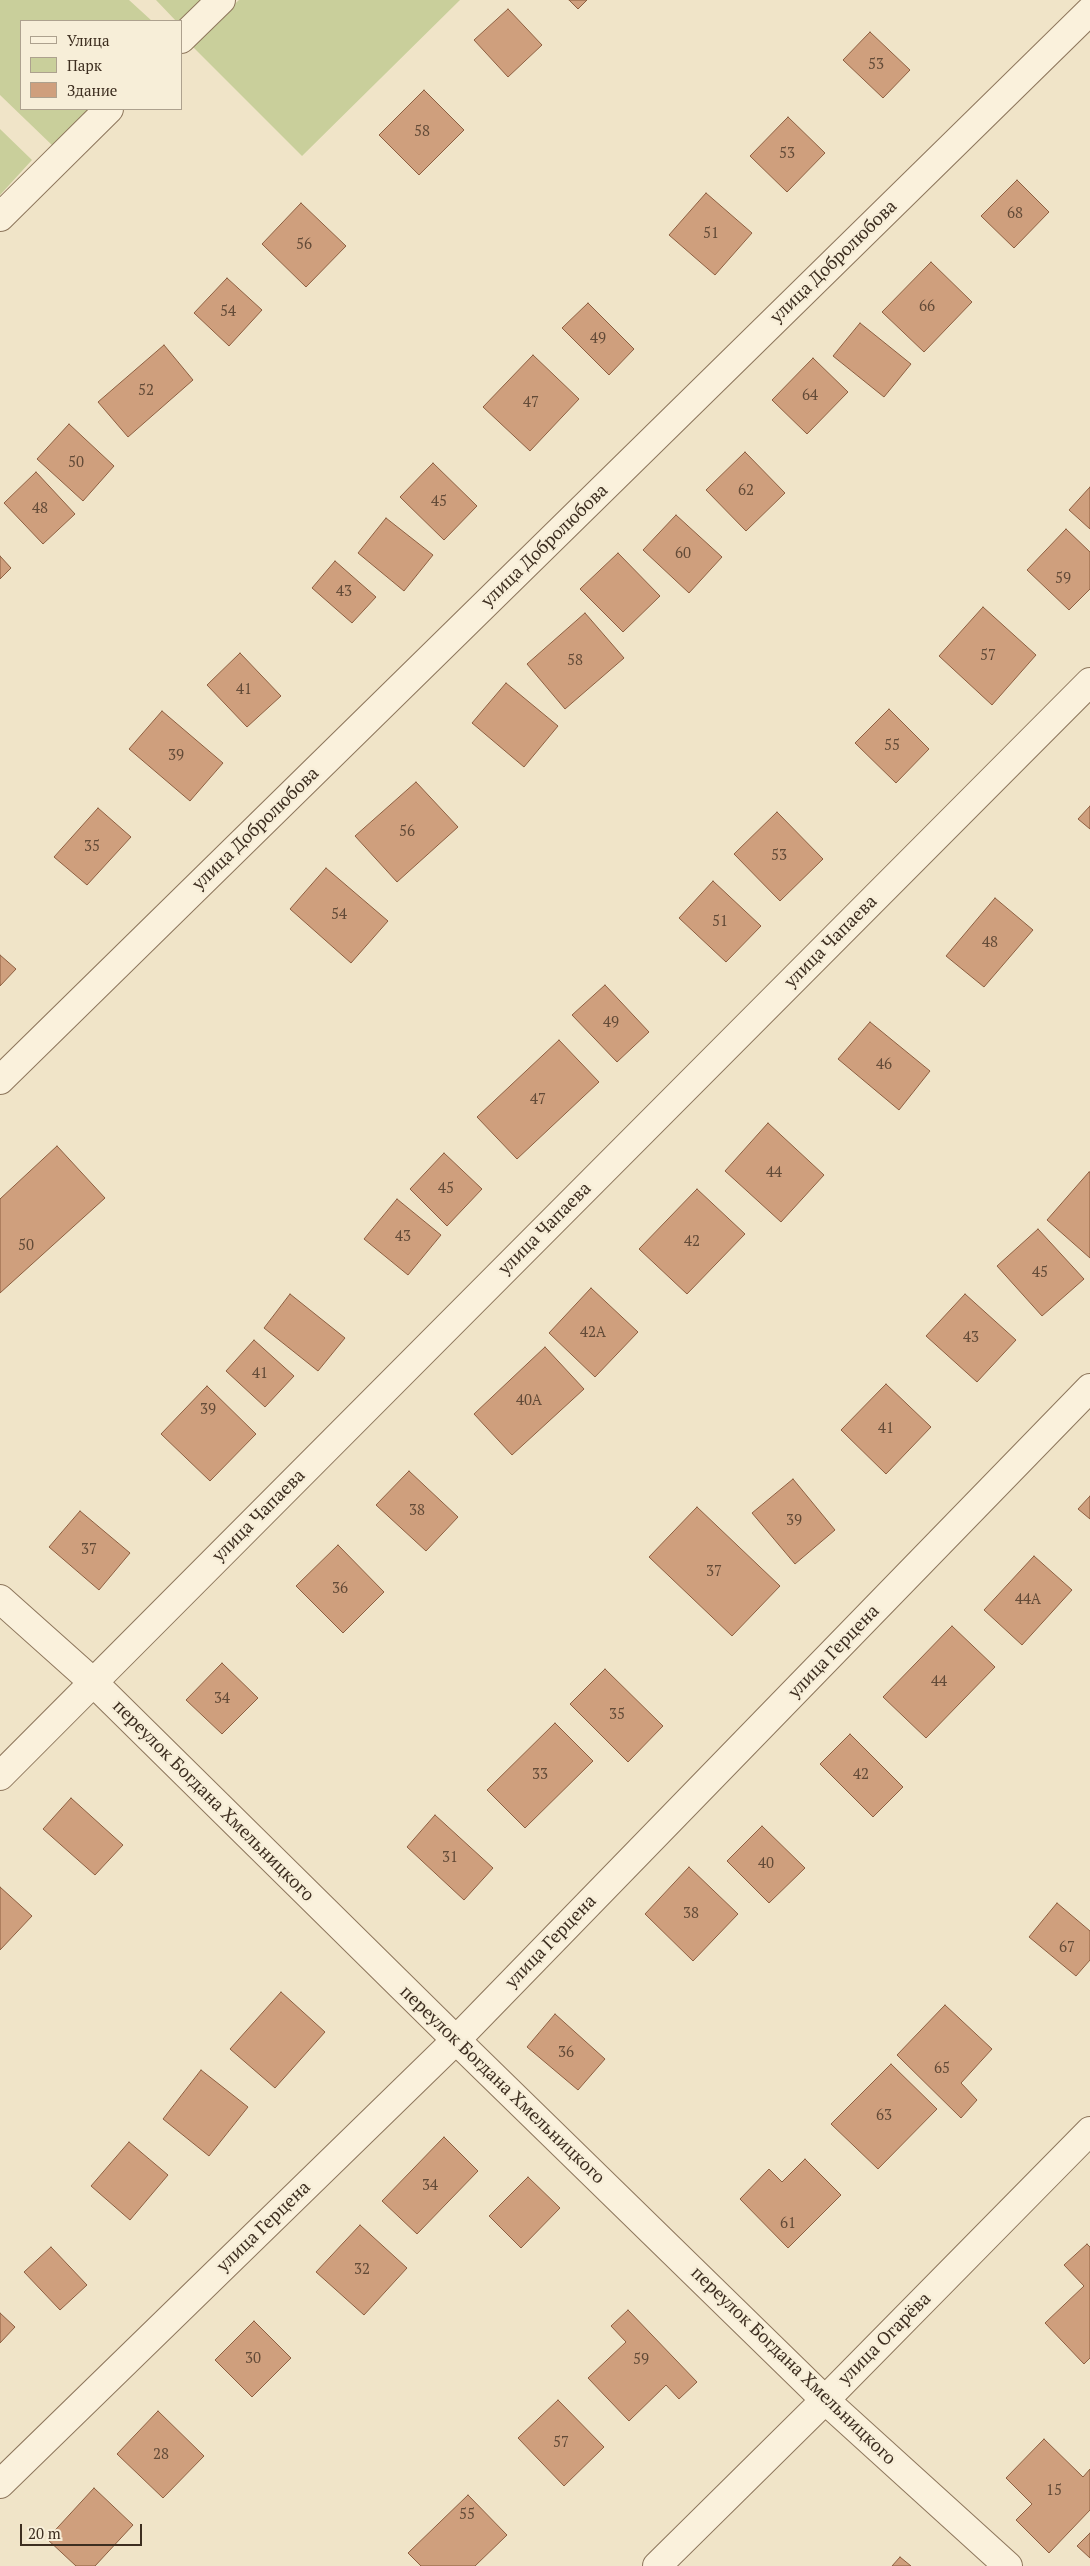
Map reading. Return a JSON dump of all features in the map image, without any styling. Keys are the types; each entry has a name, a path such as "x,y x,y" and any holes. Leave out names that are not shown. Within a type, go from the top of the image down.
{"street":[{"path":"182,38 221,0"},
{"name":"улица Добролюбова","path":"0,1080 1090,12"},
{"path":"0,216 108,110"},
{"name":"улица Чапаева","path":"0,1776 1090,682"},
{"name":"улица Герцена","path":"0,2484 456,2040 1090,1388"},
{"name":"переулок Богдана Хмельницкого","path":"0,1599 93,1682 825,2400 1008,2566"},
{"name":"улица Огарёва","path":"657,2566 825,2400 1090,2131"}],"green space":[{"path":"0,0 129,0 151,20 20,20 20,110 91,110 54,147 0,95"},
{"path":"156,0 203,0 182,20 175,20"},
{"path":"239,0 460,0 302,156 191,45"},
{"path":"0,129 32,160 0,195"}],"building":[{"path":"569,0 587,0 578,9"},
{"path":"508,9 542,45 508,77 474,40"},
{"path":"870,32 910,70 883,98 843,60"},
{"path":"424,90 464,130 419,175 379,135"},
{"path":"788,117 825,153 787,192 750,156"},
{"path":"1017,180 1049,212 1014,248 981,216"},
{"path":"706,193 752,233 715,275 669,235"},
{"path":"301,203 346,246 306,287 262,244"},
{"path":"931,262 972,302 924,352 882,312"},
{"path":"227,278 262,310 229,346 194,313"},
{"path":"588,303 634,349 609,375 562,328"},
{"path":"860,323 911,364 884,397 833,356"},
{"path":"164,345 193,380 128,437 98,402"},
{"path":"533,355 579,399 530,451 483,407"},
{"path":"813,358 848,392 807,434 772,400"},
{"path":"69,424 114,466 83,501 37,459"},
{"path":"745,452 785,493 746,531 706,490"},
{"path":"433,463 477,506 444,540 400,497"},
{"path":"36,472 75,514 43,544 4,503"},
{"path":"1090,487 1090,529 1069,510"},
{"path":"676,515 722,557 689,593 643,550"},
{"path":"386,518 433,555 404,591 358,553"},
{"path":"1066,529 1090,552 1090,589 1069,610 1027,570"},
{"path":"618,553 660,596 623,632 580,589"},
{"path":"0,556 11,568 0,579"},
{"path":"335,561 376,597 352,623 312,588"},
{"path":"983,607 1036,655 992,705 939,656"},
{"path":"585,613 624,658 565,709 527,664"},
{"path":"240,653 281,696 247,727 207,685"},
{"path":"506,683 558,726 524,767 472,723"},
{"path":"889,709 929,749 896,783 855,743"},
{"path":"162,711 223,763 190,801 129,749"},
{"path":"416,782 458,827 397,882 355,836"},
{"path":"1090,806 1090,829 1078,819"},
{"path":"98,808 131,837 87,885 54,857"},
{"path":"777,812 823,859 780,901 734,854"},
{"path":"326,868 388,921 351,963 290,909"},
{"path":"713,881 761,926 726,962 679,918"},
{"path":"995,898 1033,930 984,987 946,956"},
{"path":"0,955 16,969 0,986"},
{"path":"605,985 649,1032 617,1062 572,1015"},
{"path":"870,1022 930,1071 899,1110 838,1059"},
{"path":"559,1040 599,1082 517,1159 477,1117"},
{"path":"768,1123 824,1175 781,1222 725,1171"},
{"path":"57,1146 105,1198 0,1293 0,1199"},
{"path":"444,1153 482,1189 447,1226 410,1189"},
{"path":"1090,1172 1090,1258 1047,1220"},
{"path":"697,1189 745,1234 687,1294 639,1249"},
{"path":"397,1199 441,1235 408,1275 364,1239"},
{"path":"1038,1229 1084,1279 1042,1316 997,1266"},
{"path":"591,1288 638,1332 595,1377 549,1333"},
{"path":"290,1294 345,1338 318,1371 264,1328"},
{"path":"965,1294 1016,1340 977,1382 926,1336"},
{"path":"254,1340 294,1376 265,1407 226,1371"},
{"path":"545,1347 584,1389 512,1455 474,1414"},
{"path":"886,1384 931,1427 886,1474 841,1430"},
{"path":"207,1386 256,1434 210,1481 161,1434"},
{"path":"409,1471 458,1517 426,1551 376,1505"},
{"path":"793,1479 835,1530 795,1564 752,1513"},
{"path":"1090,1496 1090,1519 1078,1509"},
{"path":"697,1507 780,1586 732,1636 649,1557"},
{"path":"80,1511 130,1553 99,1590 49,1547"},
{"path":"338,1545 384,1592 343,1633 296,1586"},
{"path":"1034,1556 1072,1590 1022,1645 984,1610"},
{"path":"952,1626 995,1667 926,1738 883,1697"},
{"path":"222,1663 258,1698 222,1734 186,1700"},
{"path":"605,1669 663,1726 628,1762 570,1704"},
{"path":"555,1723 593,1761 525,1828 487,1790"},
{"path":"850,1734 903,1787 873,1817 820,1764"},
{"path":"71,1798 123,1845 95,1875 43,1829"},
{"path":"435,1815 493,1868 464,1900 407,1847"},
{"path":"762,1826 805,1868 769,1903 727,1861"},
{"path":"689,1867 738,1914 693,1961 645,1914"},
{"path":"0,1887 32,1916 0,1950"},
{"path":"1057,1903 1090,1931 1090,1960 1076,1976 1029,1937"},
{"path":"281,1992 325,2032 275,2088 230,2049"},
{"path":"945,2005 992,2049 961,2083 977,2100 961,2118 897,2055"},
{"path":"555,2014 605,2059 578,2090 527,2047"},
{"path":"891,2064 937,2109 878,2169 831,2124"},
{"path":"201,2070 248,2107 209,2156 163,2119"},
{"path":"444,2137 478,2171 417,2234 382,2201"},
{"path":"129,2142 168,2175 130,2220 91,2186"},
{"path":"805,2159 841,2195 788,2248 740,2199 769,2169 782,2182"},
{"path":"528,2177 560,2208 521,2248 489,2216"},
{"path":"360,2225 407,2268 364,2315 316,2272"},
{"path":"1087,2244 1090,2247 1090,2358 1084,2364 1045,2323 1084,2286 1064,2265"},
{"path":"51,2247 87,2285 60,2310 24,2272"},
{"path":"628,2310 697,2382 679,2399 666,2385 629,2421 588,2378 626,2342 611,2326"},
{"path":"0,2313 15,2327 0,2343"},
{"path":"254,2321 291,2358 252,2397 215,2360"},
{"path":"558,2400 604,2447 564,2486 518,2438"},
{"path":"158,2411 204,2456 163,2498 117,2454"},
{"path":"1044,2439 1083,2477 1090,2469 1090,2510 1049,2553 1016,2520 1032,2504 1006,2478"},
{"path":"94,2488 133,2525 95,2566 76,2566 47,2539"},
{"path":"468,2495 507,2535 475,2566 421,2566 408,2553"},
{"path":"1090,2533 1090,2558 1077,2546"},
{"path":"900,2557 911,2566 892,2566"}]}
